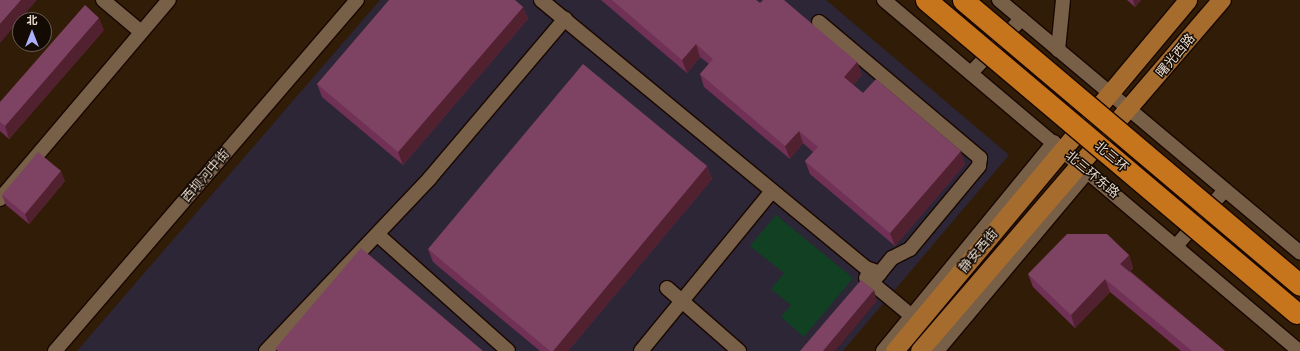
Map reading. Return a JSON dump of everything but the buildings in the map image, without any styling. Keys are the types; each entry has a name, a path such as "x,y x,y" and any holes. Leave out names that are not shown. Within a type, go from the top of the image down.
{"highway":[{"name":"北三环","path":"926,0 1297,313"},
{"name":"北三环","path":"963,0 1300,285"}],"main road":[{"name":"曙光西路","path":"1058,146 1111,95 1188,0"},
{"name":"曙光西路","path":"1084,168 1129,111 1222,0"},
{"name":"静安西街","path":"895,351 915,319 1058,146"},
{"name":"静安西街","path":"920,351 1084,168"}],"street":[{"path":"103,0 141,32"},
{"path":"0,199 169,0"},
{"name":"西坝河中街","path":"55,351 356,0"},
{"path":"542,0 866,268 873,278 915,319 883,351"},
{"name":"北三环东路","path":"884,0 1299,351"},
{"path":"999,0 1224,191 1300,253"},
{"path":"1058,50 1063,0"},
{"path":"266,351 378,235 565,19"},
{"path":"971,73 1021,19"},
{"path":"818,22 980,158 979,166 910,249 892,258 873,278"},
{"path":"937,351 1084,168"},
{"path":"641,351 772,191"},
{"path":"1176,246 1224,191"},
{"path":"378,235 508,351"},
{"path":"668,288 739,351"},
{"path":"924,351 951,335"}],"shaded area":[{"path":"380,0 826,0 1009,155 843,351 77,351"}],"green space":[{"path":"776,215 853,278 804,337 781,317 791,305 771,289 784,273 750,246"}]}
